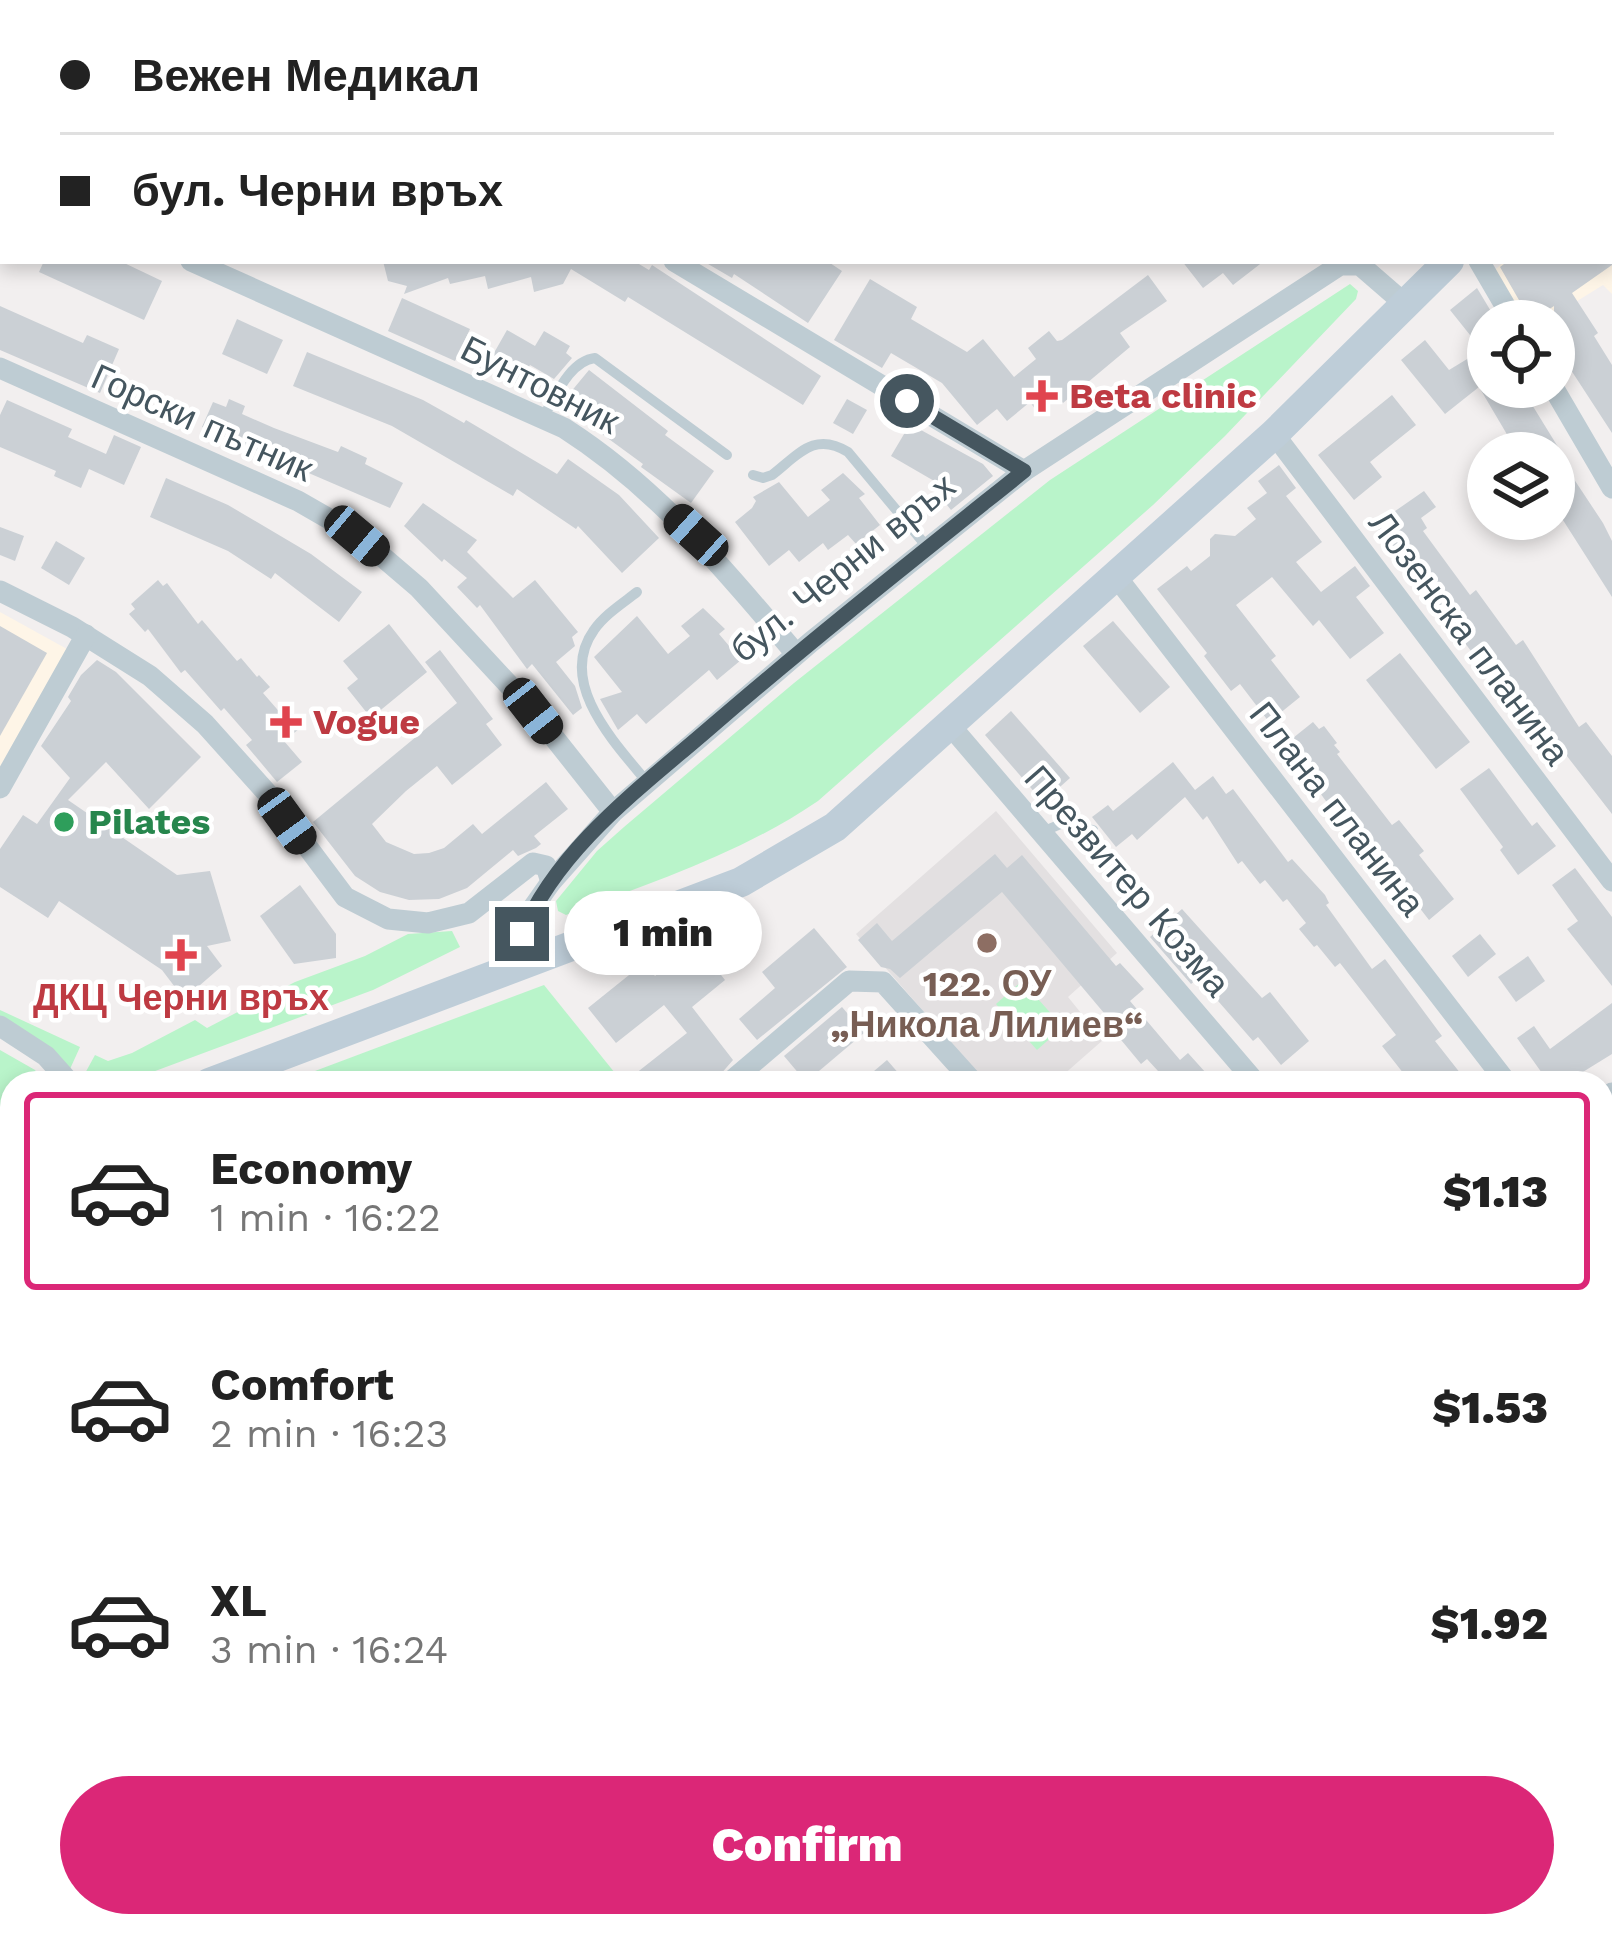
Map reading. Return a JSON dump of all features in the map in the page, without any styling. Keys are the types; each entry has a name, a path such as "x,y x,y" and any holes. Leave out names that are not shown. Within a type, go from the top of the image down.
{"main road":[{"path":"240,1071 741,882 835,826 1274,434 1446,264"}],"street":[{"name":"Бунтовник","path":"198,264 542,418 613,459 696,535 796,654"},
{"path":"679,264 1024,471"},
{"path":"1481,264 1502,300"},
{"name":"бул. Черни връх","path":"532,961 522,934 532,909 613,812 796,654 1024,471 1340,265 1360,265 1405,304"},
{"name":"Горски пътник","path":"0,368 298,501 357,536 435,606 533,711 613,812"},
{"path":"1564,408 1612,488"},
{"name":"Лозенска планина","path":"1274,434 1612,881"},
{"name":"Плана планина","path":"1115,574 1498,1071"},
{"path":"0,591 86,635 150,676 205,724 267,793 345,897 388,919 428,923 469,913 533,863 550,869 551,882"},
{"path":"0,788 86,635"},
{"name":"Презвитер Козма","path":"948,723 1246,1071"},
{"path":"744,1071 849,981 883,982 963,1071"},
{"path":"0,1026 62,1071"},
{"path":"753,1063 760,1071"}],"lane":[{"path":"542,418 575,366 585,358 595,358 728,455"},
{"path":"753,476 772,475 817,442 834,444 848,452 928,548"},
{"path":"637,592 598,624 584,661 587,697 594,715 647,782"},
{"path":"1042,832 1063,823 1093,830"}],"shaded area":[{"path":"1502,264 1612,264 1612,294 1603,285 1575,302 1507,300 1491,273"},
{"path":"0,612 67,649 0,767"},
{"name":"122. ОУ „Никола Лилиев“","path":"996,811 1117,953 1068,997 1103,1040 1068,1071 976,1071 856,934"}],"green space":[{"path":"1350,284 1358,291 1356,299 1225,436 818,801 696,865 566,915 558,911 556,901 597,851 624,827 794,683 1050,480"},
{"path":"452,931 460,947 373,990 155,1071 86,1071 95,1055 108,1061 132,1053 195,1020 207,1028 295,982 408,934"},
{"path":"1022,981 1063,1027 1037,1050 996,1004"},
{"path":"544,985 613,1071 315,1071"},
{"path":"0,1010 80,1047 70,1069 0,1017"},
{"path":"0,1050 36,1071 0,1071"}],"building":[{"path":"43,264 126,264 162,281 144,320 39,272"},
{"path":"384,264 639,264 649,270 652,265 821,376 803,405 628,297 625,302 571,269 563,284 534,292 531,277 488,289 485,276 450,284 448,278 404,294 407,286 388,281"},
{"path":"708,264 832,264 842,271 808,323 734,274 732,278"},
{"path":"1184,264 1260,264 1233,285 1223,273 1203,288"},
{"path":"1504,264 1612,264 1572,293 1612,365 1612,433 1575,376 1575,300 1519,300 1500,267"},
{"path":"1148,275 1167,301 1120,333 1130,347 1063,403 1055,393 1035,409 1030,402 1007,421 997,409 977,425 942,383 891,353 882,368 834,340 870,279 917,307 911,319 967,352 983,339 1014,377 1036,359 1028,348 1049,331 1057,341 1062,340"},
{"path":"1477,288 1484,300 1467,300 1467,331 1450,310"},
{"path":"402,298 470,329 455,361 388,331"},
{"path":"0,306 83,343 87,335 119,349 100,393 0,350"},
{"path":"237,319 283,340 267,374 222,354"},
{"path":"507,330 535,346 544,331 570,346 566,353 572,358 554,379 530,365 519,386 486,367"},
{"path":"1425,340 1449,370 1467,359 1467,397 1445,414 1401,360"},
{"path":"307,352 466,420 557,474 568,459 619,495 659,538 622,573 578,526 576,529 517,489 513,496 392,426 293,386"},
{"path":"589,370 714,471 691,503 641,467 602,434 605,429 565,399"},
{"path":"1392,395 1416,425 1370,462 1382,477 1354,500 1318,455"},
{"path":"229,399 245,406 242,414 274,428 367,458 365,464 403,483 390,508 202,427 213,402 226,407"},
{"path":"847,399 867,410 853,434 833,423"},
{"path":"7,400 72,429 68,437 106,454 114,435 141,447 124,485 89,469 81,488 54,476 56,471 0,447 0,415"},
{"path":"1491,408 1534,408 1549,432 1506,432"},
{"path":"910,424 983,464 993,476 951,510 943,500 948,489 891,456"},
{"path":"1279,465 1296,488 1286,496 1322,542 1296,562 1321,592 1355,566 1370,586 1356,597 1384,633 1350,659 1319,620 1313,626 1272,577 1236,605 1276,656 1271,660 1300,697 1269,722 1240,684 1231,691 1157,589 1187,566 1191,571 1210,556 1210,539 1215,534 1235,536 1256,519 1247,508 1267,493 1258,481"},
{"path":"843,473 865,494 859,498 880,525 856,544 848,535 828,550 823,543 799,562 789,550 769,566 735,522 752,508 753,497 779,482 808,517 830,500 821,490"},
{"path":"166,478 228,505 311,554 362,592 339,622 275,573 271,579 228,551 150,517"},
{"path":"1575,481 1612,541 1612,597 1575,539"},
{"path":"1424,491 1436,507 1421,518 1427,528 1423,531 1470,595 1476,590 1516,645 1523,640 1579,727 1586,722 1612,756 1612,814 1539,726 1481,643 1471,651 1375,525"},
{"path":"423,503 477,540 467,552 513,598 535,580 578,632 572,637 575,646 556,662 575,686 582,708 573,715 532,664 527,669 480,605 477,608 457,587 467,578 404,526"},
{"path":"0,527 24,536 15,561 0,555"},
{"path":"56,541 85,558 69,585 41,568"},
{"path":"158,580 163,586 167,583 198,624 202,620 237,661 241,658 259,675 270,687 263,693 283,716 291,710 304,725 284,741 302,762 277,782 246,745 252,740 224,708 221,711 185,670 181,673 148,629 145,632 129,614 135,609 131,604"},
{"path":"703,608 725,629 719,634 741,660 717,680 709,670 646,724 637,714 618,730 600,699 622,692 594,657 637,616 668,654 690,636 681,626"},
{"path":"1113,621 1170,687 1140,713 1083,646"},
{"path":"389,624 427,672 371,718 347,688 358,679 343,661"},
{"path":"0,626 47,653 0,736"},
{"path":"440,650 493,719 486,724 502,745 452,785 437,766 406,791 372,824 386,842 414,854 429,853 444,848 473,824 482,834 546,782 568,809 534,836 541,844 536,848 518,856 513,850 467,888 439,899 409,900 380,892 355,876 313,822 457,703 425,662"},
{"path":"1400,653 1470,742 1436,769 1366,680"},
{"path":"97,660 116,672 201,757 149,809 106,762 68,800 177,875 210,871 231,941 207,946 222,966 184,999 162,970 59,901 48,918 0,887 0,849 23,815 37,824 70,778 41,746 71,701 68,697 81,675"},
{"path":"1011,711 1070,778 1043,802 985,735"},
{"path":"1313,722 1319,729 1324,726 1337,743 1337,754 1392,825 1399,820 1424,851 1419,855 1454,899 1429,920 1363,835 1355,841 1299,764 1294,767 1284,754 1283,746"},
{"path":"1173,762 1195,790 1213,776 1226,794 1233,789 1288,862 1292,859 1325,895 1326,905 1372,969 1385,959 1442,1036 1435,1041 1459,1071 1402,1071 1382,1046 1396,1035 1340,963 1335,967 1314,947 1299,929 1306,923 1287,899 1283,902 1265,880 1260,884 1242,861 1238,864 1207,816 1203,820 1185,797 1137,840 1132,834 1116,847 1092,817 1108,805 1113,811"},
{"path":"1489,768 1532,826 1537,822 1556,846 1518,875 1460,789"},
{"path":"995,854 1007,868 1022,855 1116,966 1120,963 1144,989 1130,1001 1180,1060 1188,1053 1204,1071 1158,1071 1147,1059 1141,1064 1117,1035 1120,1032 1002,892 900,978 881,967 858,940 877,923 892,941"},
{"path":"1575,868 1612,917 1612,986 1567,929 1578,921 1552,885"},
{"path":"300,885 336,934 336,958 294,964 260,916"},
{"path":"1182,909 1262,998 1270,992 1309,1041 1281,1065 1258,1037 1253,1041 1198,978 1191,984 1150,937"},
{"path":"814,928 847,967 757,1040 739,1019 775,988 762,972"},
{"path":"1480,934 1496,954 1468,977 1452,956"},
{"path":"696,943 725,980 692,1007 733,1060 723,1071 639,1071 687,1033 664,1005 616,1043 588,1008 644,963 655,976"},
{"path":"1528,956 1545,981 1516,1002 1498,977"},
{"path":"1612,1003 1612,1054 1584,1071 1540,1071 1517,1038 1534,1026 1550,1049"},
{"path":"842,1007 864,1033 819,1071 797,1071 784,1056"},
{"path":"887,1060 897,1071 874,1071"}],"place":[{"name":"Beta clinic","path":"1042,396"},
{"name":"Vogue","path":"286,722"},
{"name":"Pilates","path":"64,822"},
{"name":"122. ОУ „Никола Лилиев“","path":"987,943"},
{"name":"ДКЦ Черни връх","path":"181,955"}],"route":[{"path":"522,934 551,882 613,812 796,654 1024,471 907,401"}]}
